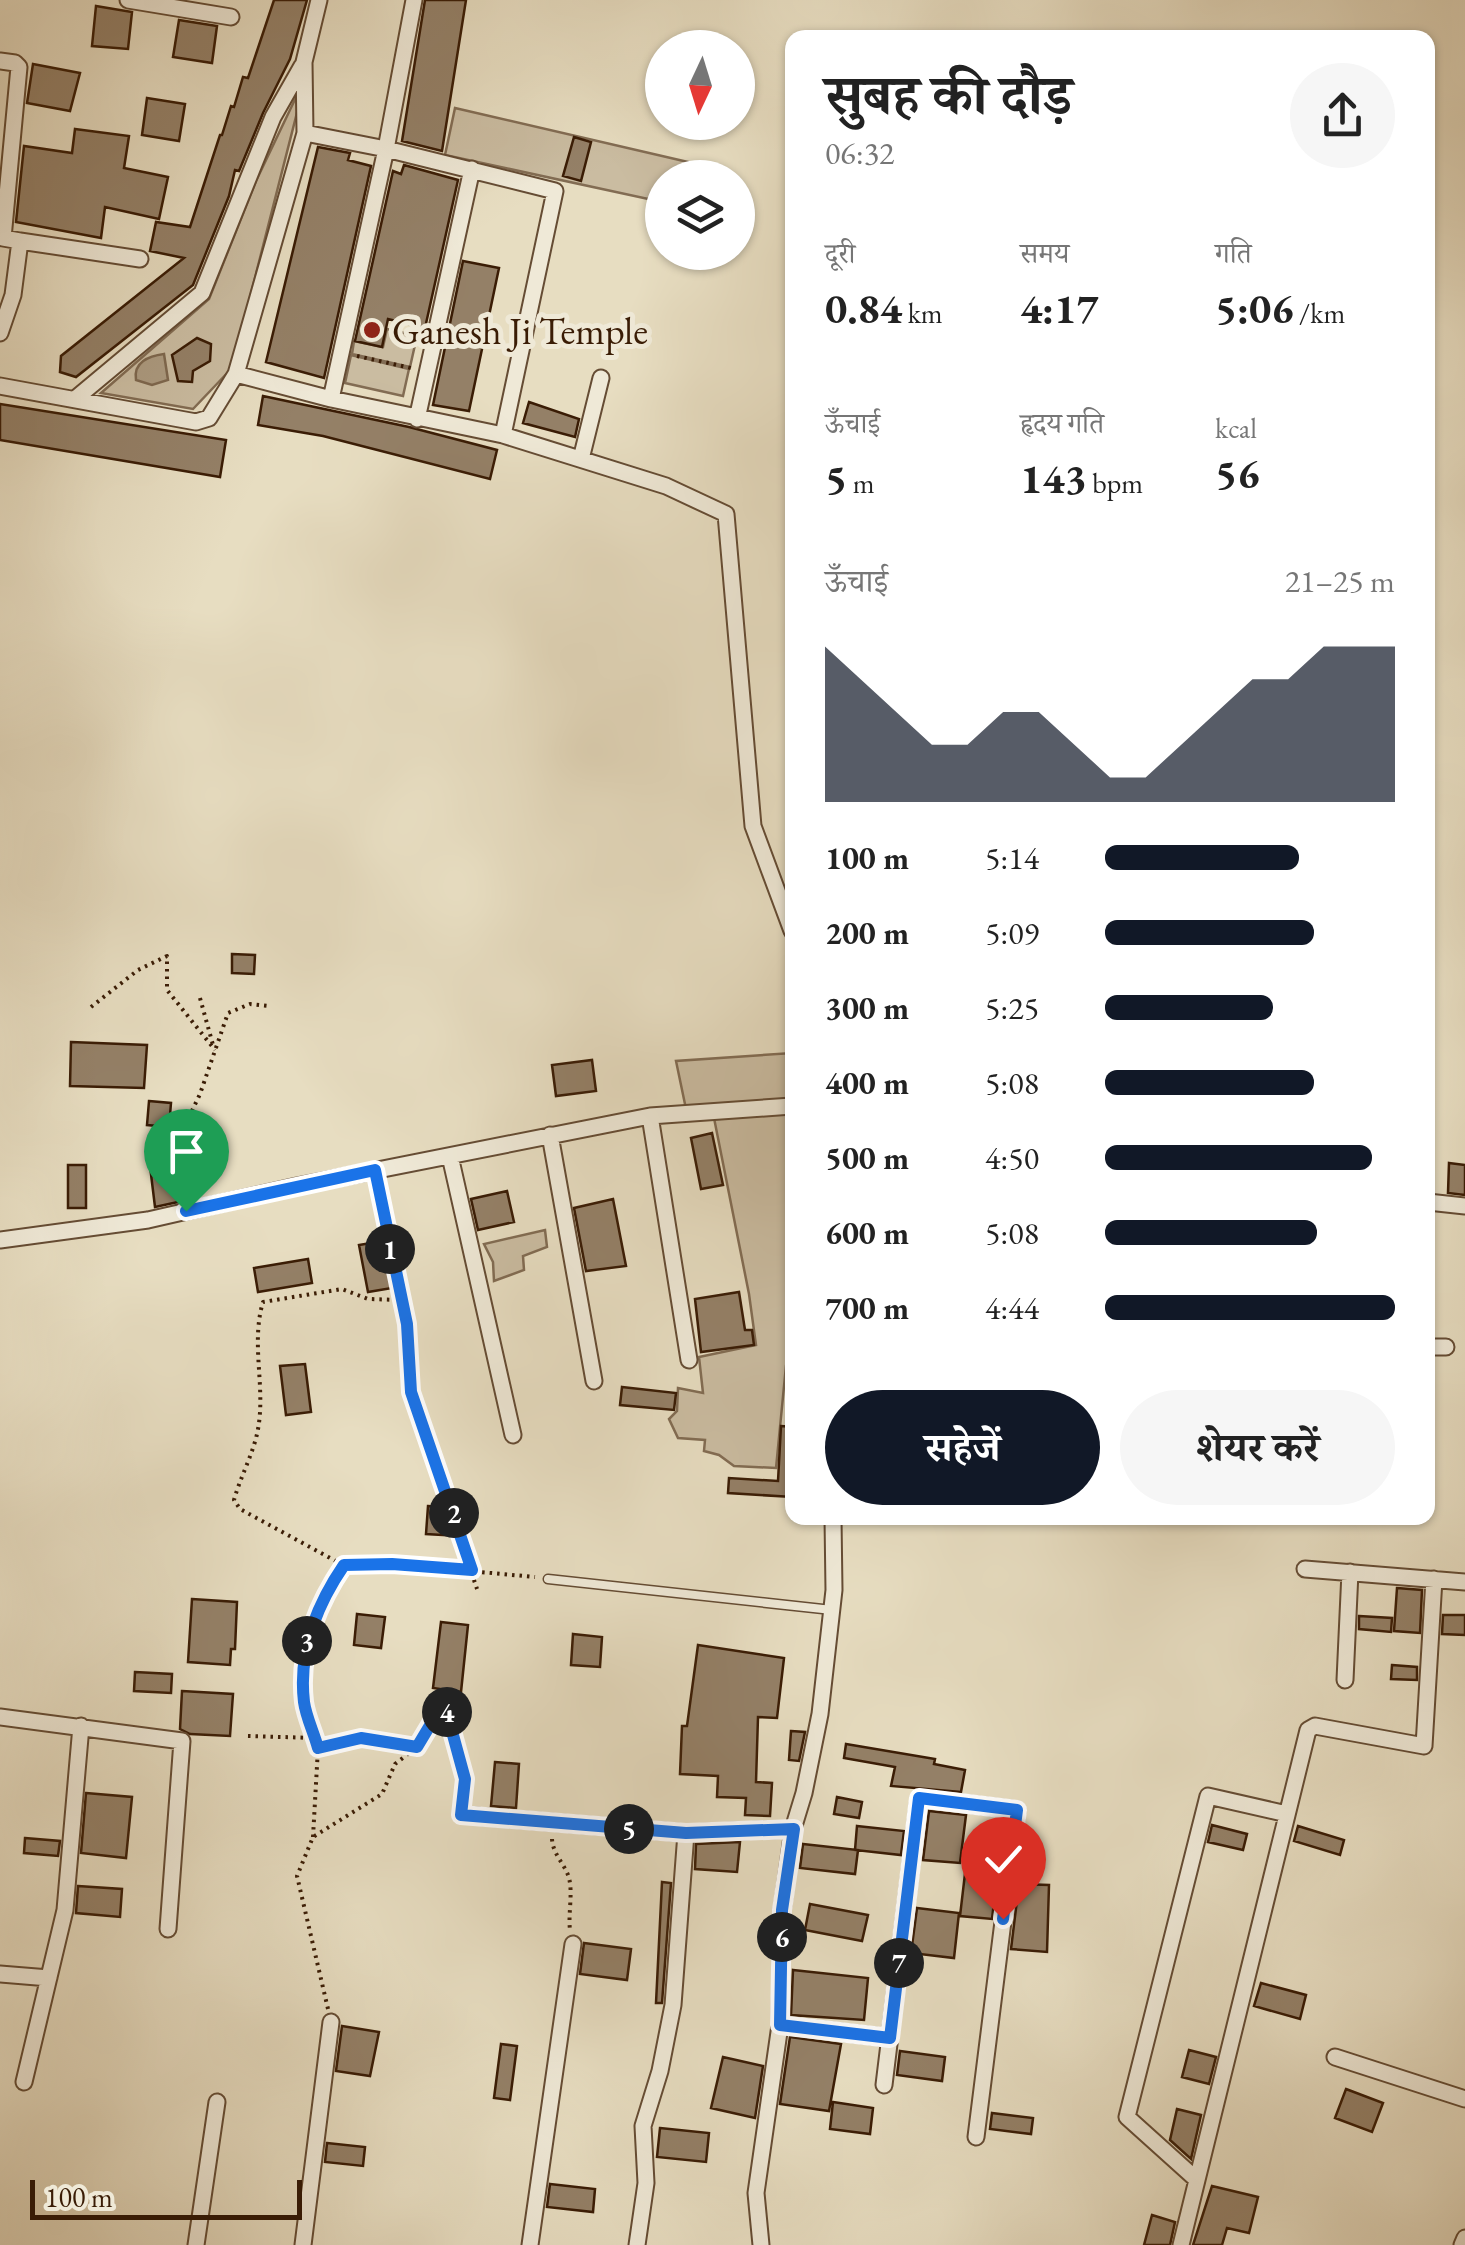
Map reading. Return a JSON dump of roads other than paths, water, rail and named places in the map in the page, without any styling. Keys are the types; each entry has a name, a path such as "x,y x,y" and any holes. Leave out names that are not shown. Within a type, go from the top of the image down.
{"street":[{"path":"128,0 231,17"},
{"path":"0,386 196,422 209,418 236,374 305,132 304,62 318,0"},
{"path":"331,399 414,0"},
{"path":"0,61 19,67 3,238 140,259"},
{"path":"75,399 202,293 273,117 304,62"},
{"path":"305,132 472,169 551,189 557,195 504,435"},
{"path":"417,418 472,169"},
{"path":"0,333 13,295 20,241"},
{"path":"236,374 331,399 504,435 666,486 726,514 752,826 785,913"},
{"path":"580,458 600,378"},
{"path":"0,1240 148,1220 650,1116 785,1106"},
{"path":"650,1116 689,1360"},
{"path":"550,1135 594,1381"},
{"path":"450,1156 512,1435"},
{"path":"1435,1203 1465,1206"},
{"path":"1435,1347 1446,1346"},
{"path":"761,2245 756,2193 780,2025 782,1910 794,1829 820,1714 832,1610 833,1525"},
{"path":"1305,1569 1465,1582"},
{"path":"1345,1680 1350,1572"},
{"path":"1181,2245 1308,1730 1315,1726 1424,1746 1434,1579"},
{"path":"0,1717 182,1741 168,1929"},
{"path":"24,2082 65,1910 81,1726"},
{"path":"1197,2180 1127,2117 1208,1796 1288,1814"},
{"path":"884,2085 919,1798 1017,1810 976,2137"},
{"path":"475,1816 686,1833 794,1829"},
{"path":"637,2245 646,2182 643,2126 660,2072 673,2005 686,1833"},
{"path":"530,2245 573,1944"},
{"path":"0,1974 49,1978"},
{"path":"302,2245 331,2022"},
{"path":"780,2025 890,2038"},
{"path":"1335,2057 1465,2099"},
{"path":"196,2245 217,2102"},
{"path":"1462,2245 1465,2238"}],"lane":[{"path":"548,1579 832,1610"}],"place":[{"name":"Ganesh Ji Temple","path":"372,330"}]}
